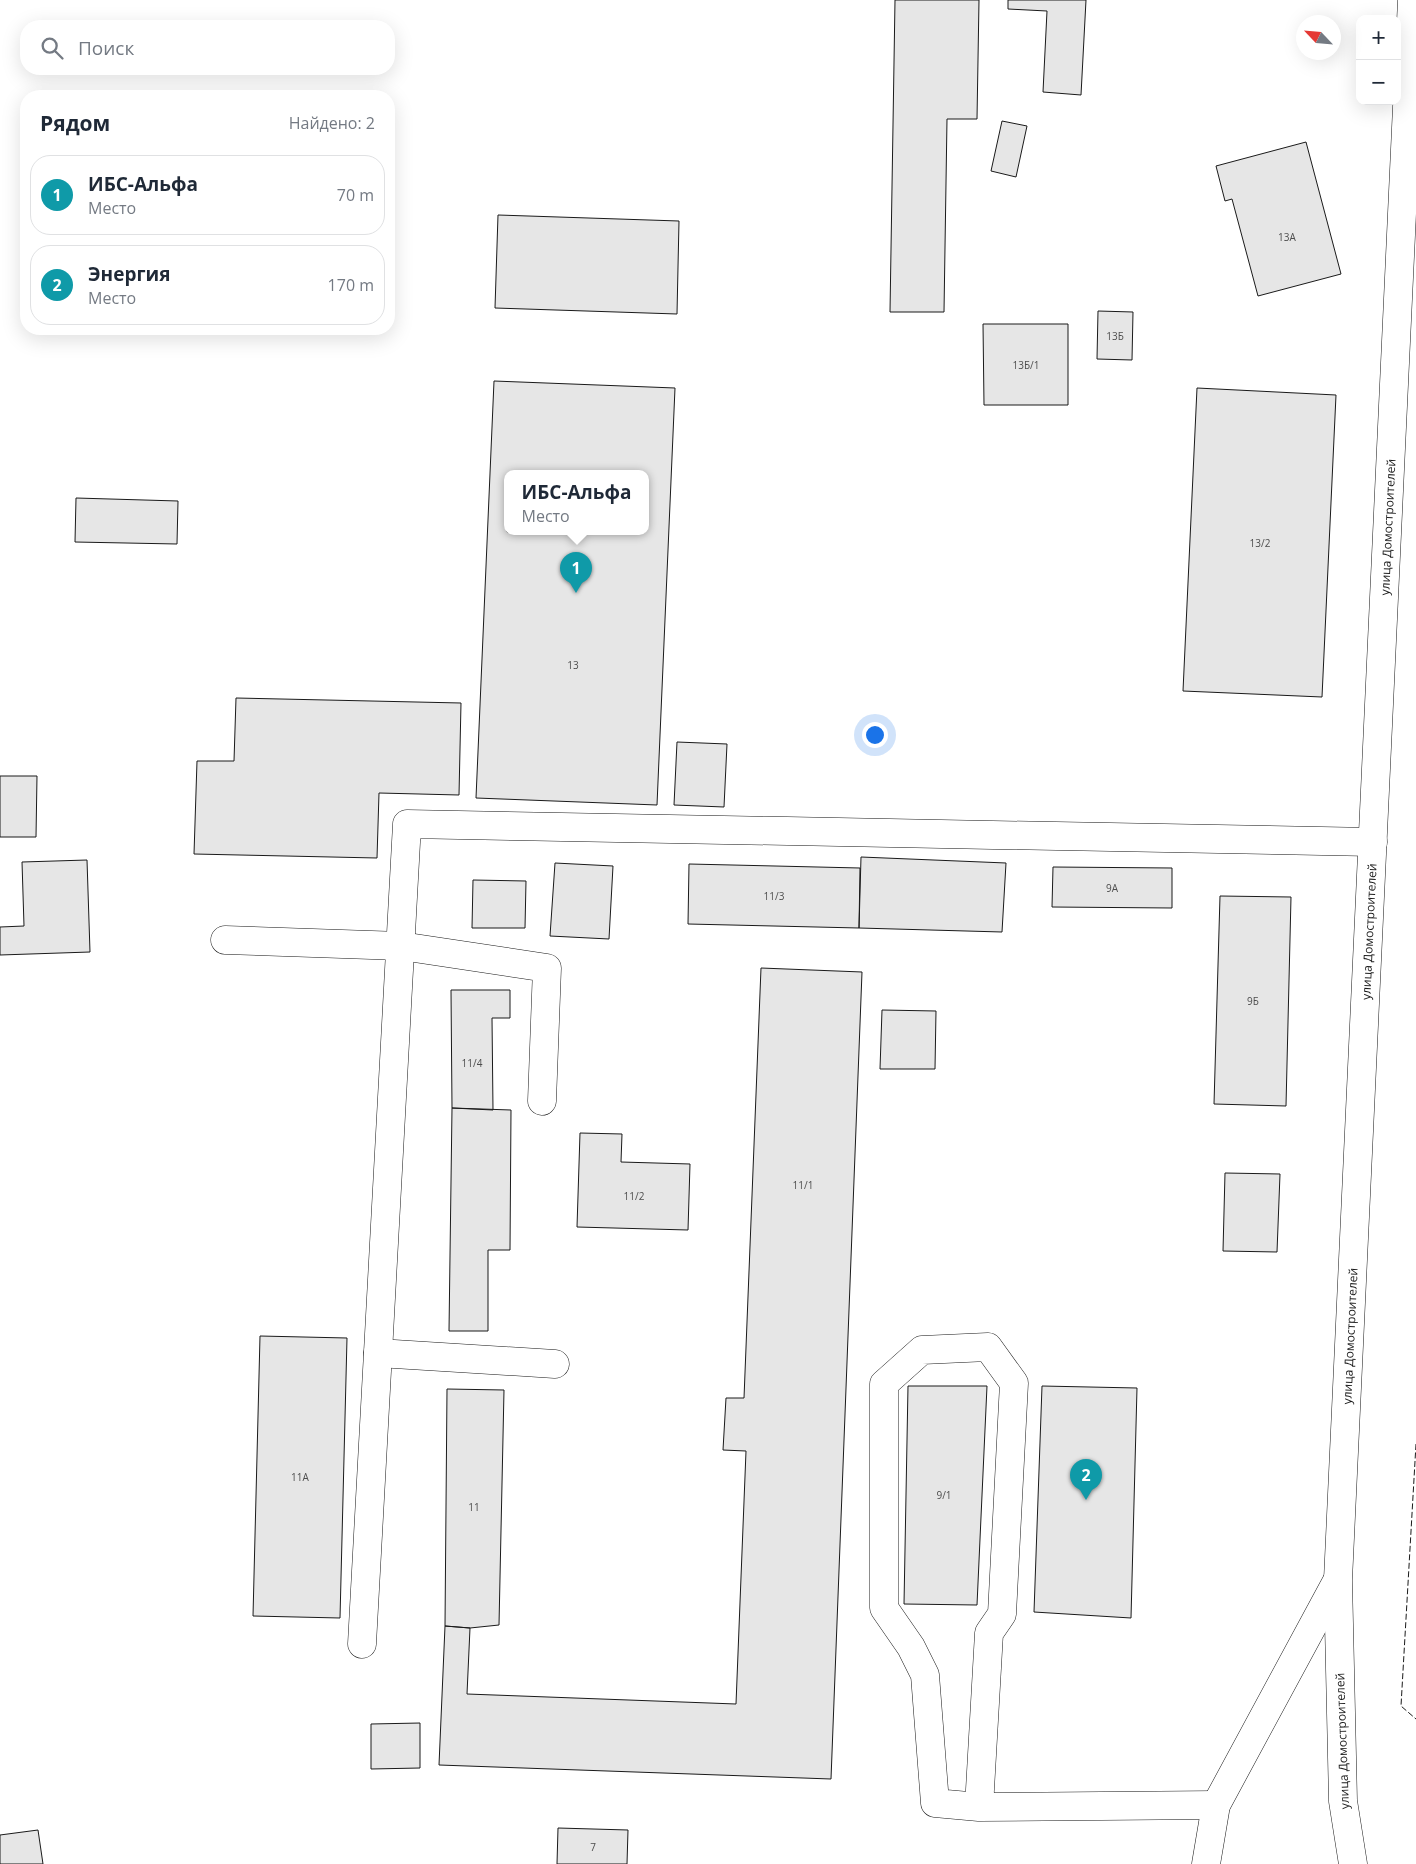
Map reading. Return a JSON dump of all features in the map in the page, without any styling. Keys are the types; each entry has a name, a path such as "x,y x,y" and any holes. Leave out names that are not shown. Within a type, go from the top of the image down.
{"street":[{"name":"улица Домостроителей","path":"1353,1864 1343,1801 1338,1580 1412,0"},
{"path":"362,1644 407,824 1373,842"},
{"path":"225,940 401,946 547,968 542,1101"},
{"path":"978,1807 989,1632 1002,1614 1014,1383 988,1347 922,1350 884,1384 884,1608 911,1647 925,1675 935,1803 978,1807 1216,1805"},
{"path":"378,1353 556,1364"},
{"path":"1206,1864 1216,1805 1338,1580"}],"building":[{"path":"895,0 979,0 977,119 947,119 944,312 890,312"},
{"path":"1008,0 1086,0 1081,95 1043,92 1047,11 1008,9"},
{"path":"1002,121 1027,126 1016,177 991,171"},
{"path":"1306,142 1341,274 1258,296 1232,199 1225,201 1216,166"},
{"path":"498,215 679,221 677,314 495,308"},
{"path":"1098,311 1133,312 1132,360 1097,359"},
{"path":"983,324 1068,324 1068,405 984,405"},
{"path":"494,381 675,388 657,805 476,798"},
{"path":"1197,388 1336,395 1322,697 1183,691"},
{"path":"76,498 178,501 177,544 75,542"},
{"path":"236,698 461,703 459,795 379,793 377,858 194,854 197,761 234,761"},
{"path":"677,742 727,744 724,807 674,805"},
{"path":"0,776 37,776 36,837 0,837"},
{"path":"861,857 1006,863 1002,932 859,928"},
{"path":"87,860 90,952 0,955 0,927 24,926 22,862"},
{"path":"555,863 613,866 609,939 550,936"},
{"path":"689,864 860,868 859,928 688,924"},
{"path":"1053,867 1172,868 1172,908 1052,907"},
{"path":"473,880 526,881 525,928 472,928"},
{"path":"1220,896 1291,897 1286,1106 1214,1104"},
{"path":"761,968 862,972 831,1779 439,1765 445,1626 470,1628 467,1694 736,1704 746,1451 723,1450 726,1398 744,1398"},
{"path":"451,990 510,990 510,1018 492,1018 493,1110 452,1108"},
{"path":"882,1010 936,1011 935,1069 880,1069"},
{"path":"452,1108 511,1110 510,1250 488,1250 488,1331 449,1331"},
{"path":"580,1133 622,1134 621,1162 690,1164 688,1230 577,1227"},
{"path":"1225,1173 1280,1174 1277,1252 1223,1251"},
{"path":"260,1336 347,1338 340,1618 253,1616"},
{"path":"908,1386 987,1386 977,1605 904,1604"},
{"path":"1042,1386 1137,1388 1131,1618 1034,1612"},
{"path":"447,1389 504,1390 499,1625 470,1628 445,1626"},
{"path":"420,1723 420,1768 371,1769 371,1724"},
{"path":"558,1828 628,1830 627,1864 557,1864"},
{"path":"38,1830 43,1864 0,1864 0,1835"}],"fence":[{"path":"1416,1444 1401,1706 1416,1719"}],"place":[{"name":"ИБС-Альфа","path":"576,593"},
{"name":"Энергия","path":"1086,1500"}]}
